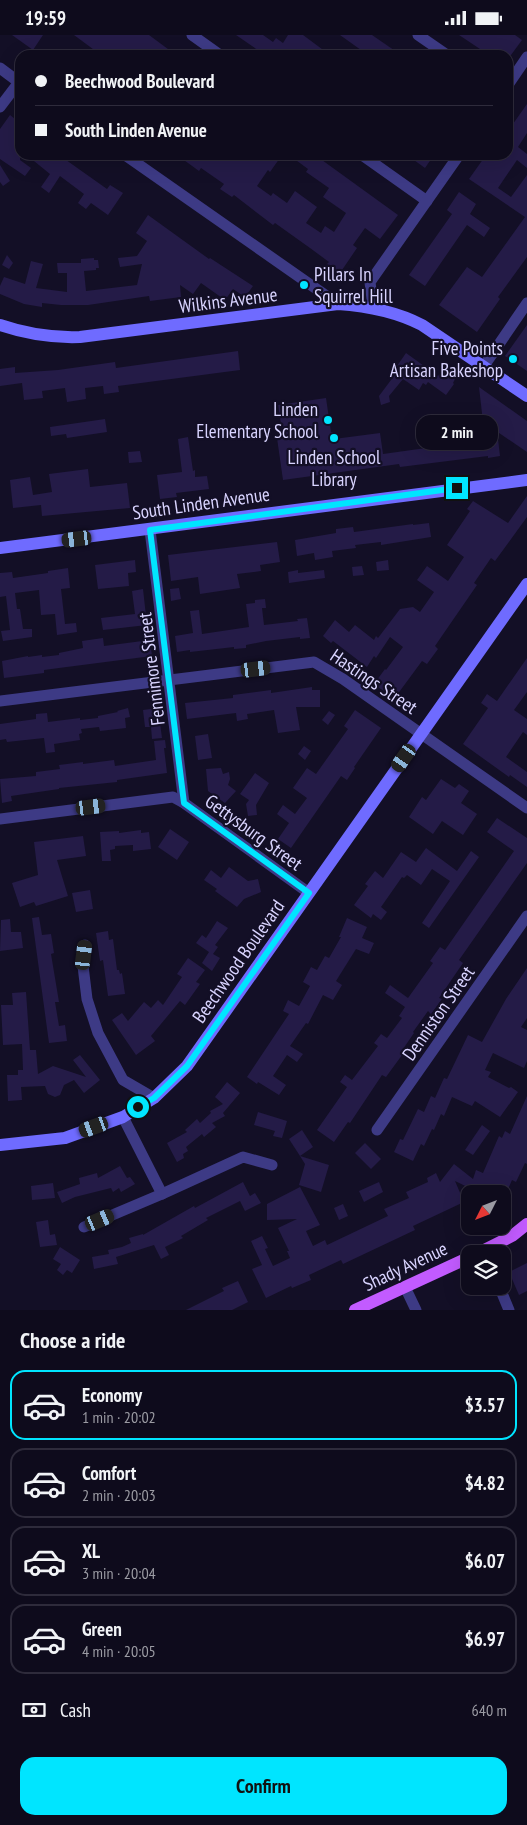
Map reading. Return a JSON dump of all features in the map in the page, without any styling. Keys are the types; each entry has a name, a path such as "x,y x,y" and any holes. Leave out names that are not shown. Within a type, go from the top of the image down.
{"main road":[{"name":"Wilkins Avenue","path":"0,325 28,333 62,338 338,304 373,307 416,322 484,365 527,396"},
{"name":"South Linden Avenue","path":"0,548 527,480"},
{"name":"Beechwood Boulevard","path":"0,1145 65,1138 123,1117 154,1098 187,1066 527,584"},
{"path":"496,1245 527,1225"},
{"name":"Shady Avenue","path":"355,1310 461,1261"}],"street":[{"path":"192,35 213,50"},
{"path":"418,35 440,50"},
{"path":"513,78 527,57"},
{"path":"0,68 15,79"},
{"path":"0,107 15,87"},
{"path":"132,160 338,304"},
{"path":"369,160 427,201"},
{"path":"373,307 370,282 456,160"},
{"path":"484,365 527,303"},
{"name":"Fennimore Street","path":"150,530 184,803"},
{"name":"Hastings Street","path":"0,701 314,662 342,679 527,808"},
{"name":"Gettysburg Street","path":"0,819 173,797 309,893"},
{"name":"Denniston Street","path":"377,1130 527,916"},
{"path":"85,945 82,966 87,999 98,1033 123,1080 154,1098"},
{"path":"123,1117 162,1194"},
{"path":"84,1227 243,1157 272,1165"},
{"path":"405,1287 416,1310"},
{"path":"503,1295 510,1310"}],"building":[{"path":"12,35 43,35 33,50"},
{"path":"74,35 149,35 169,50 94,50"},
{"path":"236,35 263,35 273,42 276,38 283,43 288,35 303,35 323,50 258,50"},
{"path":"340,35 372,35 394,50 361,50"},
{"path":"459,35 515,35 522,40 513,52 513,50 482,50"},
{"path":"527,104 527,133 518,147 527,154 527,168 517,160 498,188 511,197 527,175 527,257 498,297 500,299 477,332 439,305 467,267 482,277 525,217 469,179 482,160 513,160 513,124"},
{"path":"10,115 15,119 15,160 20,160 31,168 25,176 0,159 0,129"},
{"path":"66,160 107,189 110,185 123,193 108,215 91,203 86,209 78,203 84,194 60,176 49,193 41,187 50,174 34,161"},
{"path":"184,160 278,160 270,172 268,170 257,186 271,196 273,193 287,203 295,191 317,207 306,223 321,233 325,226 334,232 346,213 323,197 329,188 306,172 308,169 296,160 322,160 398,215 380,239 365,228 353,245 357,248 340,273 327,264 329,262 275,223 273,225 234,195 232,197 220,189 224,184 201,168 199,171"},
{"path":"414,160 431,160 425,168"},
{"path":"0,165 10,181 3,186 0,182"},
{"path":"459,192 476,204 470,214 490,228 484,237 467,225 425,286 409,275 452,214 447,210"},
{"path":"148,215 209,259 253,286 245,297 233,289 225,300 201,283 193,294 180,285 181,297 150,301 149,296 88,305 42,303 42,307 24,304 0,294 0,286 4,277 25,284 31,261 43,264 36,288 67,292 67,273 58,273 57,263 81,263 81,259 94,258 94,260 98,260 99,268 84,271 86,291 137,285 142,264 120,267 118,258 137,256 147,241 136,233"},
{"path":"7,255 13,263 9,269 2,265"},
{"path":"527,325 527,371 505,356"},
{"path":"238,351 240,370 118,386 119,392 104,394 103,386 85,388 86,399 67,402 65,388 42,391 43,398 24,400 22,383 0,386 0,369 15,367 15,373 58,370 115,362 116,368"},
{"path":"406,353 438,376 443,370 455,379 454,384 446,395 428,382 426,385 423,383 419,390 403,379 389,396 390,402 381,405 379,396 400,368 397,366"},
{"path":"479,387 527,421 527,452 483,422"},
{"name":"Linden Elementary School","path":"326,398 331,432 333,432 334,439 380,433 383,454 426,448 425,438 433,437 434,447 456,444 456,441 477,438 477,441 498,439 500,456 400,467 399,464 283,480 277,438 283,437 278,405"},
{"path":"105,419 107,432 67,438 66,434 51,436 50,427"},
{"path":"188,437 195,477 207,476 209,489 176,493 177,497 160,499 157,475 182,472 178,439"},
{"path":"140,451 142,462 129,463 128,452"},
{"path":"88,469 90,487 127,483 130,508 42,516 41,505 13,508 10,480 30,477 33,495 52,492 49,474"},
{"path":"527,496 527,517 495,561 491,558 474,583 477,585 435,646 438,649 427,664 422,661 394,699 374,684 403,647 390,637 376,658 374,656 367,667 333,641 331,643 323,636 335,620 349,632 355,625 374,640 376,636 378,638 400,609 413,607 420,612 434,592 417,580 427,566 448,581 464,557 447,545 470,511 467,509 473,501 508,523"},
{"path":"429,523 431,537 381,545 381,542 355,545 356,548 332,551 333,557 315,560 314,553 297,556 295,540 336,533 336,529 353,527 354,532"},
{"path":"277,542 280,562 260,565 261,571 237,574 240,588 200,594 198,577 171,581 168,555"},
{"path":"135,560 136,572 128,573 129,586 98,589 95,565"},
{"path":"388,560 389,570 377,571 376,562"},
{"path":"362,566 364,575 353,576 352,567"},
{"path":"68,568 70,588 61,589 65,624 76,623 77,632 57,635 55,614 41,615 39,590 15,593 17,609 20,609 23,629 32,629 32,637 3,641 1,631 10,630 6,596 0,597 0,573 12,572 13,578"},
{"path":"298,570 298,573 324,570 325,578 289,583 288,572"},
{"path":"179,588 181,599 171,601 170,589"},
{"path":"143,589 147,625 103,630 101,618 135,614 132,591"},
{"path":"265,599 266,608 262,608 264,625 298,621 297,619 307,618 310,638 300,639 300,637 266,641 246,645 246,648 234,649 234,647 177,652 175,636 193,633 190,611 199,610 202,634 249,627 246,604 255,603 255,600"},
{"path":"103,638 104,646 150,640 152,656 44,670 44,673 4,678 2,661 28,656 59,655 59,653 83,648 82,641"},
{"path":"527,658 527,692 514,710 527,719 527,735 523,732 506,757 527,772 527,787 510,775 509,777 463,744 488,708 481,703 487,694 497,701"},
{"path":"312,687 312,690 320,690 320,707 296,707 300,730 278,733 274,710 247,714 248,719 237,721 236,713 187,719 185,703 233,698 233,695 271,690 271,693"},
{"path":"128,708 130,717 125,718 126,728 100,731 99,727 81,729 82,733 79,734 80,740 54,744 55,752 46,753 44,738 7,742 6,739 0,740 0,724 36,719 36,714 47,713 48,722 80,718 80,720 98,718 98,716"},
{"path":"158,708 162,738 152,739 151,727 145,727 143,710"},
{"path":"355,710 381,728 347,780 341,776 291,848 278,839 289,823 277,814 283,805 295,814 307,798 293,788 307,768 316,774 348,729 344,726"},
{"path":"329,711 335,715 328,725 322,720"},
{"path":"208,734 212,758 198,760 195,736"},
{"path":"165,740 167,773 117,780 117,782 59,788 11,796 12,801 2,803 0,779 36,776 36,772 60,769 59,765 83,762 83,764 114,760 115,766 156,760 154,741"},
{"path":"304,746 311,751 305,760 298,754"},
{"path":"221,768 223,774 229,772 230,779 228,785 236,791 225,803 208,791 206,769"},
{"path":"255,773 269,783 256,805 257,815 248,816 246,804 249,800 240,794"},
{"path":"441,779 455,788 459,784 469,791 461,803 477,814 463,835 442,821 433,834 409,817 422,797 426,800"},
{"path":"497,818 527,838 527,863 459,960 463,963 439,998 442,999 431,1014 428,1011 403,1049 405,1051 386,1077 382,1075 350,1123 348,1122 334,1142 317,1130 347,1087 340,1082 345,1075 352,1080 378,1046 374,1043 381,1034 387,1038 402,1018 399,1016 405,1007 385,993 390,985 408,998 433,963 430,961 440,947 445,950 514,851 487,832"},
{"path":"170,829 189,842 177,860 158,847"},
{"path":"141,830 141,833 149,832 151,849 133,851 133,845 115,846 115,849 110,850 111,861 102,861 100,832 119,831 119,833"},
{"path":"83,836 86,856 57,860 68,896 36,906 34,902 20,907 12,883 38,875 34,842"},
{"path":"426,848 457,871 471,851 479,857 429,928 422,923 450,881 432,869 421,885 407,875 404,878 402,877 381,907 387,912 381,920 373,914 371,918 354,905 368,886 365,884 375,871 383,878 401,852 416,862"},
{"path":"229,867 248,881 258,879 261,892 244,899 237,907 215,891 217,889 204,880 211,870 221,878"},
{"path":"90,890 93,909 76,912 72,893"},
{"path":"39,917 42,935 51,934 54,953 51,954 59,1002 55,1002 59,1026 65,1025 67,1041 49,1043 32,918"},
{"path":"347,918 367,927 362,938 374,943 369,954 356,949 336,981 342,985 333,1000 323,995 308,1024 306,1023 290,1046 303,1054 297,1062 287,1055 273,1076 286,1085 279,1095 247,1077 289,1014 283,1011 288,1000 299,1006 310,986 303,982 311,967 317,970 325,956 329,958 341,937 339,937"},
{"path":"10,919 11,932 21,932 23,948 0,951 1,920"},
{"path":"217,921 228,928 215,945 218,947 213,954 220,958 212,971 202,963 209,952 196,943 202,935 206,938"},
{"path":"108,931 109,940 113,939 117,970 119,970 120,974 122,973 125,994 108,996 103,960 100,961 96,933"},
{"path":"188,958 205,970 196,982 200,984 185,1005 180,1001 151,1036 155,1041 136,1055 112,1020 122,1013 128,1021 144,1002 151,1008 158,1000 163,1005 182,977 177,974"},
{"path":"527,968 527,1018 521,1027 527,1030 527,1061 524,1068 493,1053 485,1070 491,1072 488,1077 518,1092 500,1117 475,1101 472,1106 452,1097 444,1116 441,1114 434,1130 432,1129 424,1146 421,1144 413,1161 394,1152 400,1139 403,1140 418,1109 424,1112 431,1096 435,1098 444,1078 447,1079 468,1035 482,1042 506,999"},
{"path":"26,992 30,1050 36,1050 38,1074 53,1066 86,1077 73,1060 80,1055 100,1080 84,1093 74,1080 64,1085 60,1095 55,1097 48,1094 45,1086 21,1087 22,1100 8,1101 7,1075 18,1075 18,1070 23,1070 22,1044 3,1045 1,1005 13,1005 12,993"},
{"path":"227,1082 240,1093 223,1113 225,1116 212,1123 216,1127 204,1137 202,1134 186,1147 188,1151 183,1154 184,1158 177,1162 167,1143 187,1132 185,1130 197,1119 200,1123 211,1113 210,1111 223,1104 215,1097"},
{"path":"527,1096 527,1164 525,1163 516,1182 512,1180 510,1185 463,1185 455,1181 461,1195 461,1203 413,1226 415,1230 343,1264 341,1260 309,1275 311,1280 292,1288 291,1286 266,1298 252,1269 262,1265 251,1241 262,1236 268,1248 265,1249 273,1266 290,1258 287,1251 289,1251 278,1228 297,1219 267,1220 267,1204 300,1187 320,1225 306,1231 313,1246 325,1240 327,1245 388,1216 384,1209 409,1198 406,1192 428,1182 427,1178 436,1173 440,1182 454,1164 473,1179 476,1170 483,1173 499,1136 502,1138 505,1131 510,1134"},
{"path":"258,1112 287,1121 282,1138 273,1136 275,1131 254,1125"},
{"path":"482,1125 490,1131 473,1155 465,1150"},
{"path":"302,1130 313,1147 300,1156 289,1139"},
{"path":"365,1143 381,1159 371,1169 355,1153"},
{"path":"300,1156 329,1165 321,1192 299,1185 305,1164"},
{"path":"120,1166 127,1178 130,1177 135,1184 121,1192 119,1188 113,1192 111,1188 75,1197 62,1203 57,1192 80,1184 79,1178 97,1173 98,1178"},
{"path":"243,1182 250,1196 255,1193 261,1203 245,1211 240,1201 206,1218 208,1220 181,1236 183,1238 165,1247 169,1255 161,1259 154,1245 116,1257 118,1264 94,1269 92,1257 109,1254 108,1250 131,1243 129,1238 143,1235 194,1206 195,1208"},
{"path":"379,1182 383,1192 364,1202 359,1191"},
{"path":"53,1183 55,1198 32,1200 31,1186"},
{"path":"343,1204 348,1216 339,1220 334,1208"},
{"path":"48,1220 50,1235 55,1234 57,1245 40,1247 36,1222"},
{"path":"60,1247 80,1260 72,1273 67,1270 63,1275 57,1270 61,1264 53,1259"},
{"path":"527,1263 527,1291 519,1295 511,1277 511,1271"},
{"path":"238,1281 248,1302 232,1310 186,1310 224,1291 222,1288"}],"place":[{"name":"Pillars In Squirrel Hill","path":"304,285"},
{"name":"Five Points Artisan Bakeshop","path":"513,359"},
{"name":"Linden Elementary School","path":"328,420"},
{"name":"Linden School Library","path":"334,438"}],"route":[{"path":"138,1107 154,1098 187,1066 309,893 184,803 161,605 150,530 457,488"}]}
